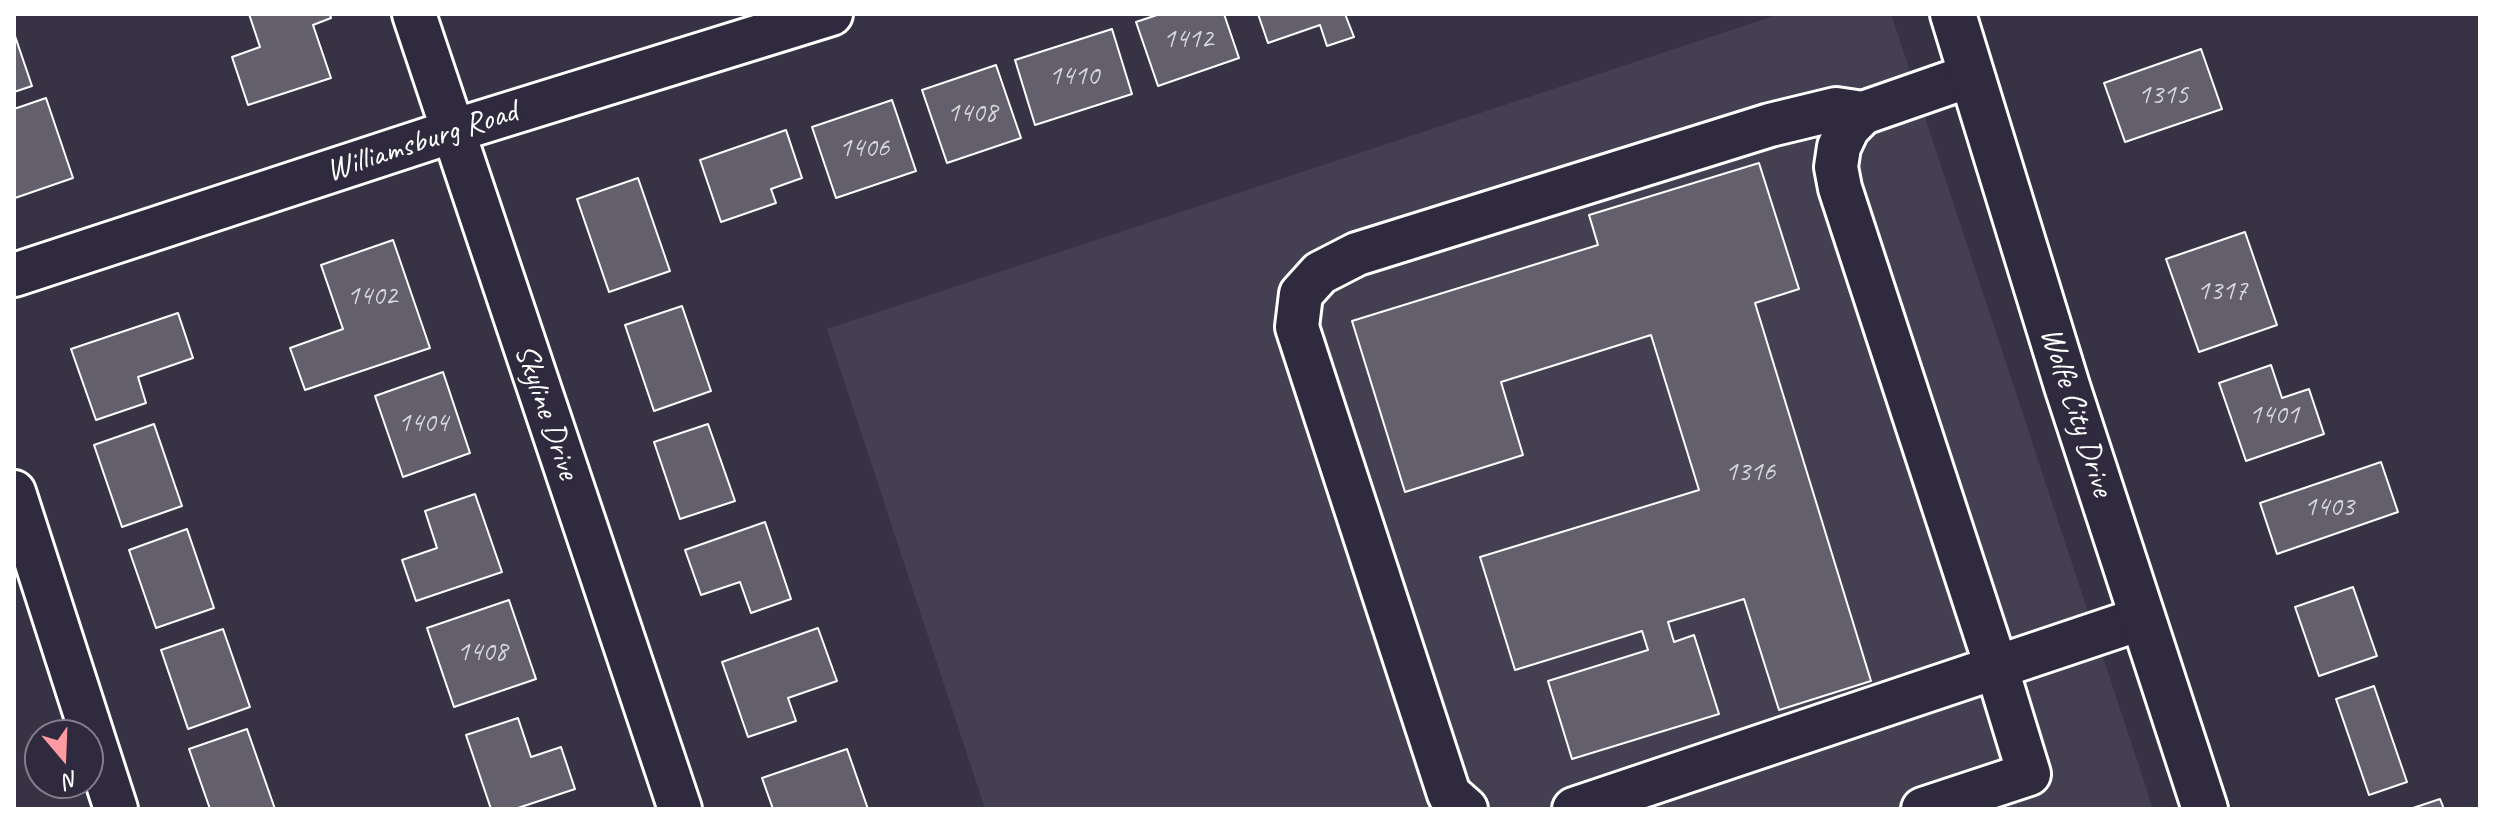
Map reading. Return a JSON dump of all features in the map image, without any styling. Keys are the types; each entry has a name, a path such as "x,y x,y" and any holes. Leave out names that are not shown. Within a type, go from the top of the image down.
{"main road":[{"name":"Wolfe City Drive","path":"1953,14 2067,386 2205,809"}],"street":[{"name":"Skyline Drive","path":"414,14 680,809"},
{"name":"Williamsburg Road","path":"14,275 453,131 831,14"},
{"path":"1923,809 2029,774 1840,188 1836,167 1839,147 1848,128 1863,113 1972,75"},
{"path":"1466,809 1449,794 1297,327 1301,294 1320,273 1357,254 1770,125 1836,109 1863,113"},
{"path":"14,492 116,809"},
{"path":"1599,805 2143,618"}],"shaded area":[{"path":"1780,14 1891,14 2153,809 985,809 827,329"}],"building":[{"path":"249,14 330,14 331,18 313,25 331,78 248,105 232,57 260,47"},
{"path":"1160,14 1224,14 1239,58 1158,86 1136,22"},
{"path":"1258,14 1345,14 1354,37 1327,46 1320,25 1268,43"},
{"path":"1112,29 1132,94 1035,125 1015,60"},
{"path":"14,33 32,86 14,92"},
{"path":"2201,49 2222,109 2125,142 2104,83"},
{"path":"996,65 1021,138 947,163 922,90"},
{"path":"46,98 73,178 15,198 14,109"},
{"path":"892,100 916,171 836,198 812,127"},
{"path":"786,130 802,178 771,189 776,203 721,222 700,160"},
{"path":"1759,163 1799,289 1755,303 1871,681 1779,710 1744,599 1668,622 1674,642 1694,635 1719,714 1572,759 1548,681 1648,650 1642,631 1515,670 1480,557 1699,490 1651,335 1501,382 1523,455 1405,492 1352,321 1598,245 1589,215"},
{"path":"638,178 670,271 609,292 577,199"},
{"path":"2245,232 2277,325 2199,352 2166,259"},
{"path":"393,240 430,348 305,390 290,348 343,329 321,265"},
{"path":"682,306 711,391 654,411 625,325"},
{"path":"178,313 193,358 138,377 146,403 96,420 71,349"},
{"path":"2271,365 2282,398 2309,389 2324,434 2246,461 2219,383"},
{"path":"443,372 470,453 403,477 375,396"},
{"path":"154,424 182,506 122,527 94,445"},
{"path":"708,424 735,501 680,519 654,442"},
{"path":"2381,462 2398,512 2277,554 2260,503"},
{"path":"475,494 502,572 416,601 402,560 437,548 425,511"},
{"path":"765,522 791,599 751,613 740,582 701,595 685,550"},
{"path":"187,529 214,608 156,628 129,550"},
{"path":"2353,587 2377,656 2319,676 2295,607"},
{"path":"509,600 536,679 454,707 427,628"},
{"path":"818,628 837,681 788,698 796,721 748,737 722,662"},
{"path":"223,629 250,707 188,729 161,650"},
{"path":"2374,686 2407,782 2369,795 2336,699"},
{"path":"518,718 531,757 561,747 575,789 515,809 491,809 466,735"},
{"path":"247,729 275,809 210,809 189,749"},
{"path":"847,749 868,809 773,809 762,778"},
{"path":"2440,799 2444,809 2410,809"}]}
